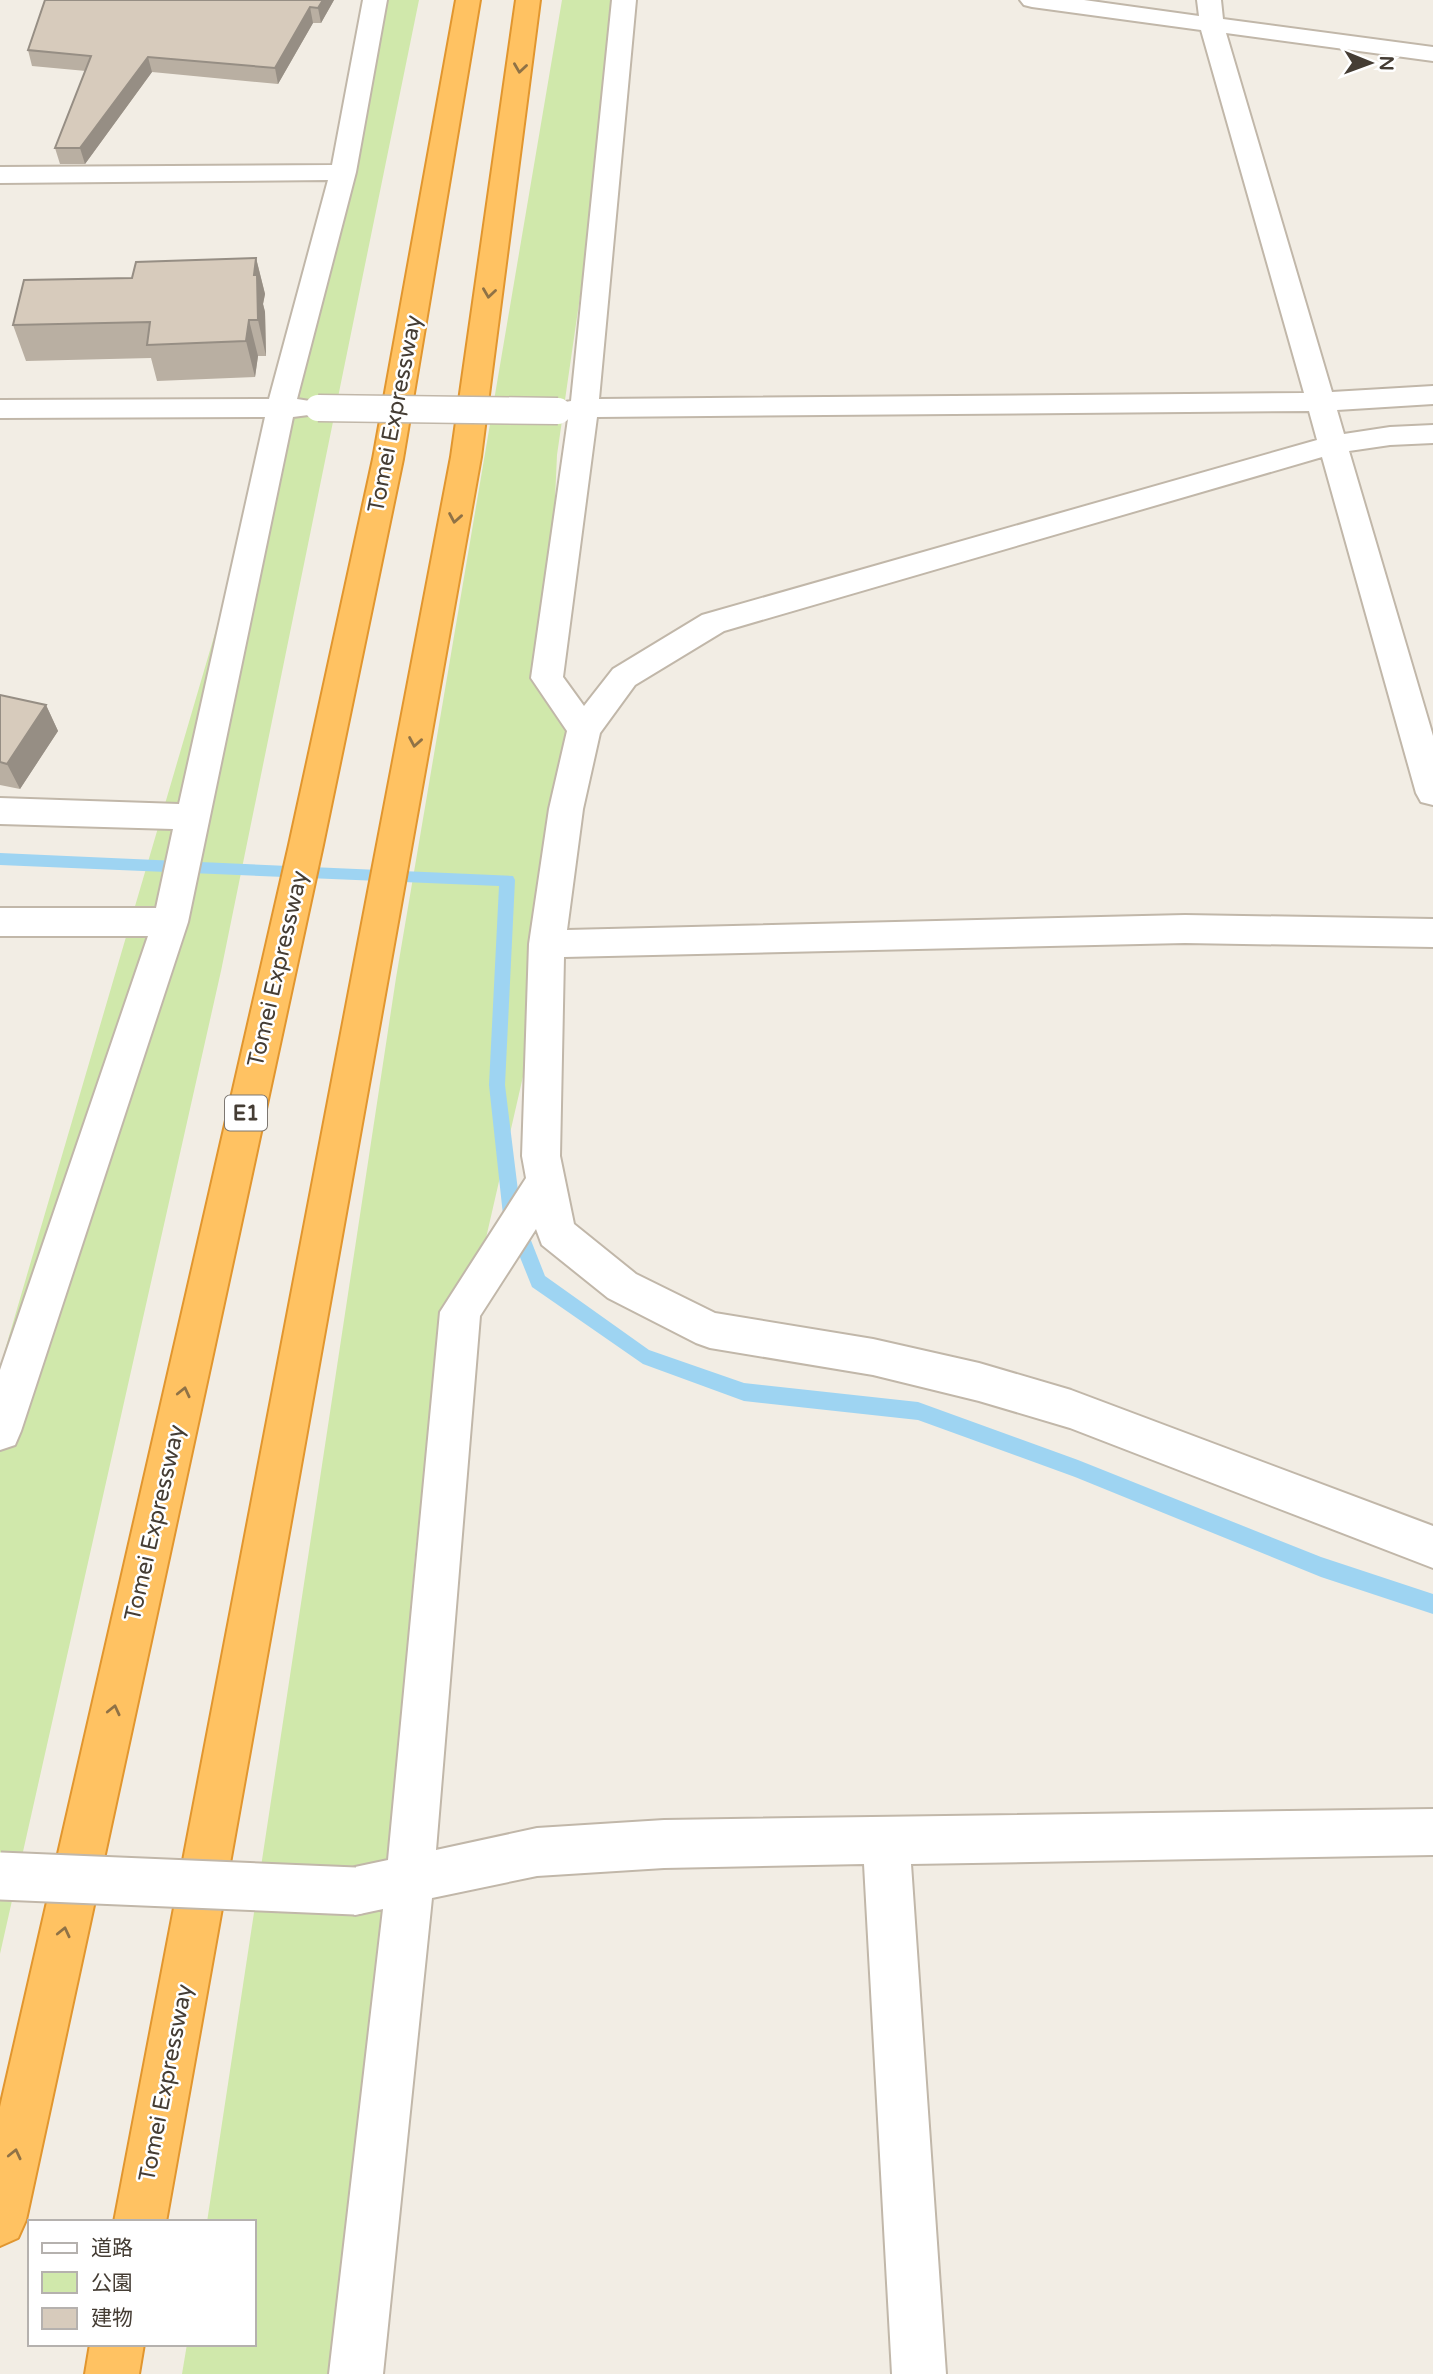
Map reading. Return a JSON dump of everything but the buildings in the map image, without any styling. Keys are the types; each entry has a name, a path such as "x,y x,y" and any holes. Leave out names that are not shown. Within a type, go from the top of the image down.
{"highway":[{"name":"Tomei Expressway","path":"0,2220 300,872 388,459 468,0"},
{"name":"Tomei Expressway","path":"140,2220 466,457 528,0"},
{"path":"112,2374 117,2346"}],"street":[{"path":"0,1431 170,922 281,408 343,172 375,0"},
{"path":"584,730 547,678 571,410 624,0"},
{"path":"1032,0 1433,54"},
{"path":"1209,0 1212,26 1433,793"},
{"path":"0,175 343,172"},
{"path":"0,409 571,410 1319,402 1433,395"},
{"path":"1433,434 1390,436 1332,445 713,623 624,677 584,730 566,809 547,944 541,1156 556,1233 622,1286 710,1330 873,1357 979,1382 1071,1409 1433,1547"},
{"path":"0,810 192,817"},
{"path":"0,922 170,922"},
{"path":"547,944 1185,929 1433,933"},
{"path":"356,2374 410,1881 460,1312 545,1182"},
{"path":"0,1876 355,1891 537,1852 664,1844 1433,1832"},
{"path":"886,1840 919,2374"}],"green space":[{"path":"373,0 419,0 221,971 0,1954 0,1367 281,408"},
{"path":"562,0 623,0 557,455 547,678 584,730 546,976 416,1544 345,2374 182,2374 187,2346 256,2346 256,2220 207,2220 396,978"}],"waterway":[{"path":"0,859 507,880 497,1085 512,1215 538,1281 643,1356 744,1392 918,1411 1078,1469 1321,1567 1433,1604"}]}
